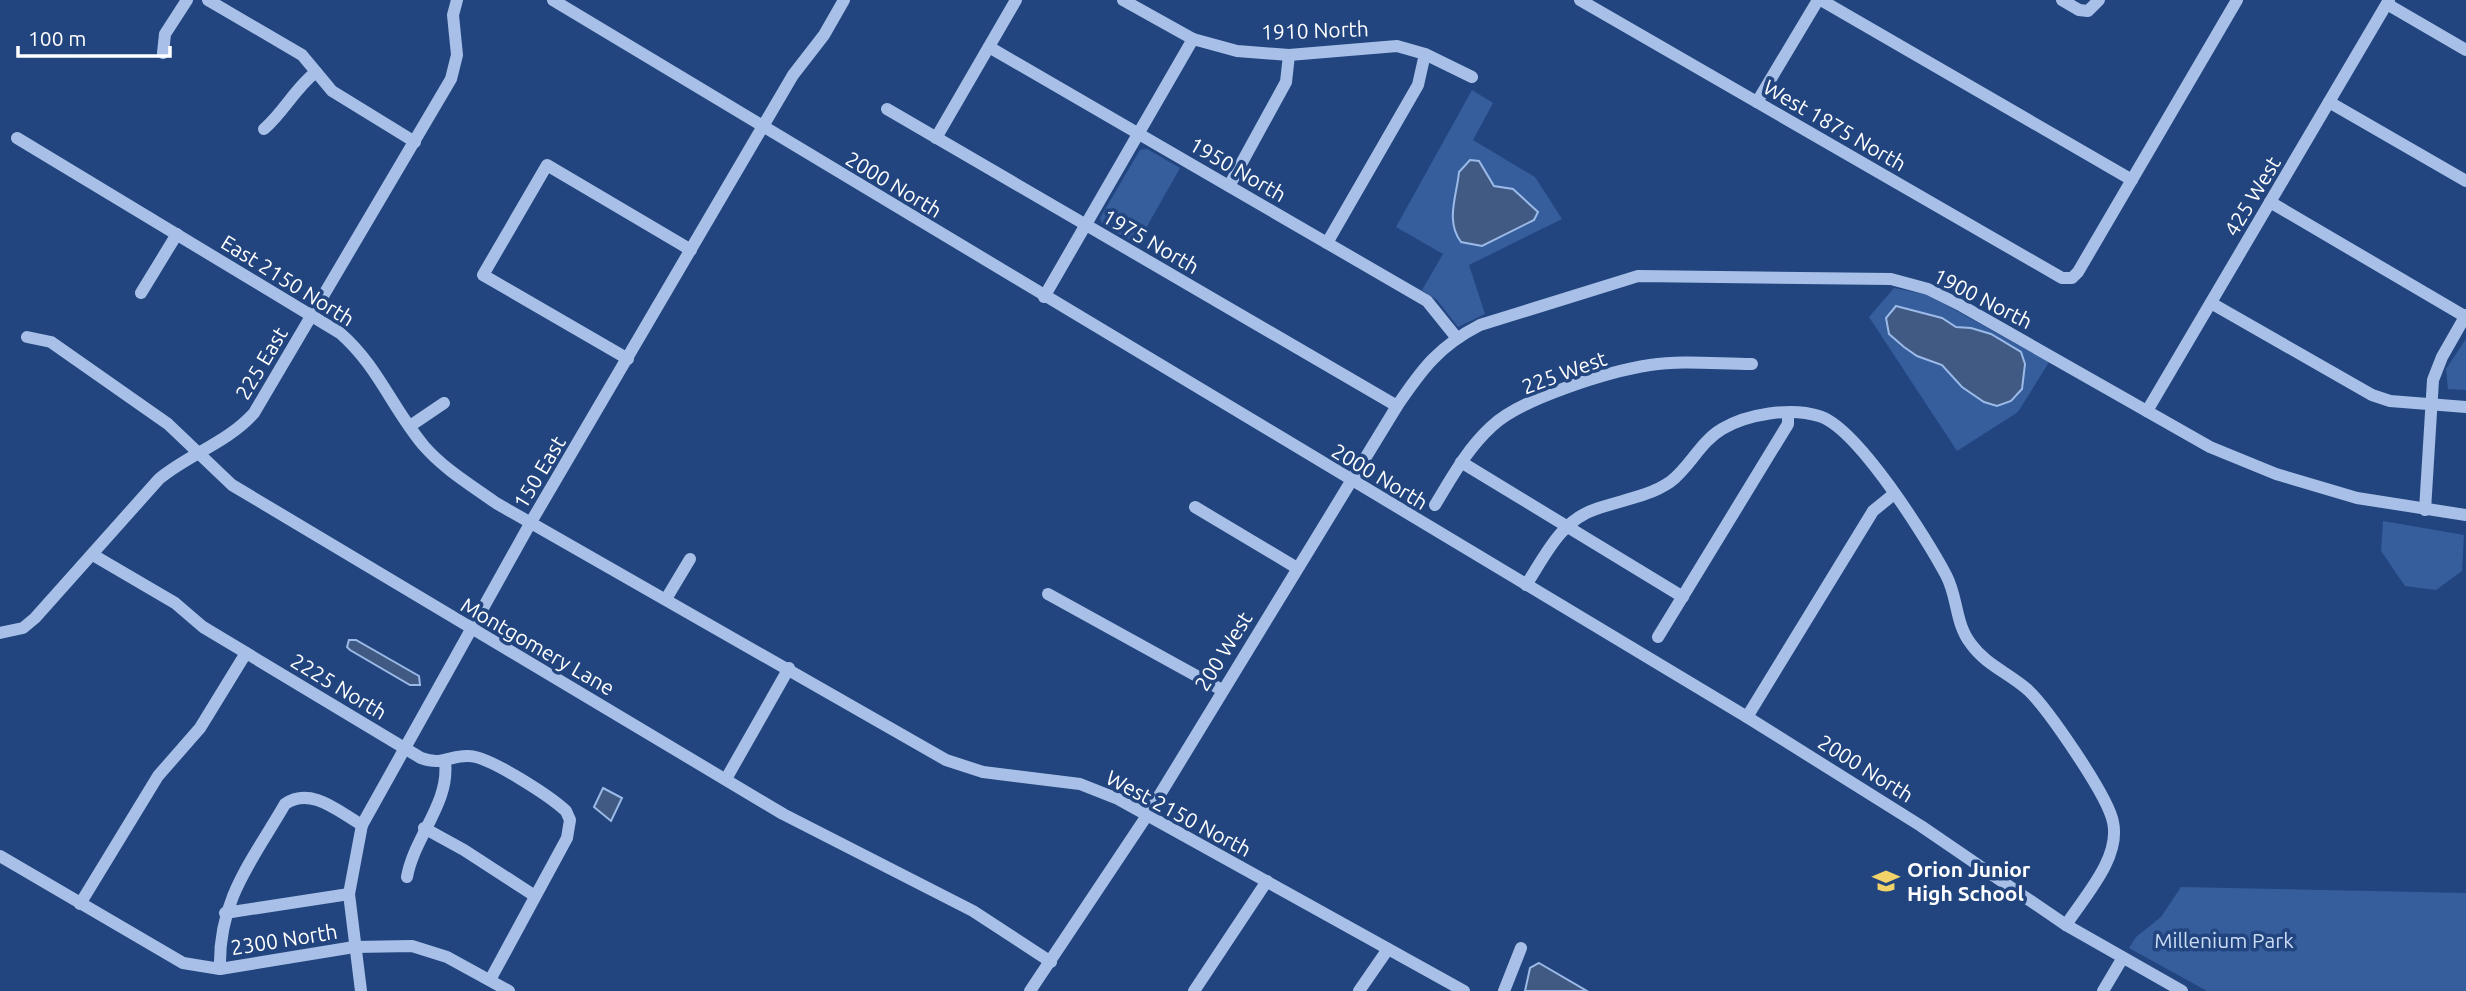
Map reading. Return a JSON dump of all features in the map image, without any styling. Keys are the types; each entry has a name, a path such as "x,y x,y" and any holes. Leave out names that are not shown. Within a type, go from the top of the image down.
{"street":[{"path":"163,53 165,34 187,0"},
{"path":"208,0 302,55 332,91 415,142"},
{"name":"225 East","path":"4,633 23,628 35,618 159,479 236,431 254,413 451,79 457,55 453,15 457,0"},
{"name":"2000 North","path":"554,0 1044,297 1747,717 1921,826 2066,925 2182,991"},
{"name":"150 East","path":"361,991 349,894 362,825 531,522 793,75 824,35 844,0"},
{"path":"936,138 1016,0"},
{"name":"1910 North","path":"1123,0 1193,39 1237,51 1289,55 1397,46 1425,54 1472,77"},
{"name":"West 1875 North","path":"1580,0 2062,278 2071,278 2078,272 2132,180"},
{"path":"1757,102 1819,0 2132,180 2237,0"},
{"path":"2062,0 2079,10 2088,11 2099,0"},
{"path":"2388,2 2466,50"},
{"name":"425 West","path":"2147,411 2388,2"},
{"path":"1044,297 1193,39"},
{"name":"1950 North","path":"989,47 1427,302 1457,337"},
{"path":"1327,243 1418,85 1425,54"},
{"path":"1228,186 1286,82 1289,55"},
{"path":"264,129 279,116 300,84 316,72"},
{"path":"2329,102 2466,181"},
{"name":"1975 North","path":"887,108 1396,406"},
{"name":"East 2150 North","path":"17,138 340,332 363,353 410,426 440,463 496,503 789,668"},
{"path":"628,359 483,275 547,165 691,250"},
{"path":"2270,202 2466,316 2438,369 2431,405 2425,510"},
{"path":"141,293 177,234"},
{"name":"1900 North","path":"1457,337 1480,325 1638,276 1891,279 1928,289 1962,306 2210,447 2276,474 2357,498 2466,515"},
{"path":"2211,303 2372,395 2431,405 2466,407"},
{"name":"Montgomery Lane","path":"27,337 51,342 168,424 232,485 471,631 807,828 973,911 1051,961"},
{"name":"200 West","path":"1030,991 1148,814 1396,406 1426,362 1457,337"},
{"name":"225 West","path":"1435,505 1461,462 1493,424 1557,392 1651,365 1752,363"},
{"path":"410,426 443,403"},
{"path":"1658,637 1788,424 1788,414"},
{"path":"1526,585 1552,543 1566,527 1593,509 1638,497 1665,485 1686,466 1706,441 1721,429 1742,420 1788,414 1821,416 1836,425 1876,467 1946,575 1968,641 1992,666 2025,688 2039,702 2110,811 2115,839 2110,857 2066,925"},
{"path":"1461,462 1683,597"},
{"path":"1747,717 1873,511 1894,494"},
{"path":"1195,507 1297,568"},
{"name":"2225 North","path":"93,555 175,603 203,628 405,748 432,762 445,762 463,756 483,759 559,804 570,820 567,838 535,896"},
{"path":"666,599 690,559"},
{"path":"1048,594 1222,690"},
{"path":"80,904 159,776 200,728 246,653"},
{"path":"726,779 789,668"},
{"name":"West 2150 North","path":"789,668 946,760 982,772 1080,784 1148,814 1464,991"},
{"path":"407,877 416,844 444,790 445,762"},
{"path":"220,969 225,913 232,894 285,804 297,796 312,797 362,825"},
{"path":"424,828 464,850 535,896 490,980"},
{"name":"2300 North","path":"1,859 183,963 220,969 354,947 412,946 447,957 509,991"},
{"path":"1194,991 1267,881"},
{"path":"225,913 349,894"},
{"path":"1504,991 1521,948"},
{"path":"1359,991 1388,949"},
{"path":"2103,991 2122,959"}],"green space":[{"path":"1472,90 1493,103 1473,140 1535,177 1562,219 1469,265 1485,314 1458,327 1437,300 1422,290 1443,254 1396,227"},
{"path":"1147,149 1180,168 1137,244 1102,224 1100,218 1140,150"},
{"path":"1894,288 1928,295 2049,362 2018,412 1957,451 1869,317"},
{"path":"2466,339 2466,390 2448,389 2446,369"},
{"path":"2383,521 2464,535 2462,571 2436,590 2405,586 2381,551"},
{"name":"Millenium Park","path":"2181,887 2466,893 2466,991 2207,991 2129,948 2136,937 2161,917"}],"shaded area":[{"path":"1470,160 1479,161 1494,186 1513,189 1538,212 1534,220 1482,246 1461,242 1456,234 1453,208 1459,172"},
{"path":"1896,306 1942,318 1956,327 1991,334 2021,352 2025,364 2022,389 2011,401 1997,406 1984,402 1962,387 1942,365 1917,356 1889,334 1886,318"},
{"path":"349,640 356,640 419,676 420,685 410,685 350,650 347,647"},
{"path":"603,788 622,798 611,821 594,807"},
{"path":"1539,963 1587,991 1525,991 1530,968"}],"place":[{"name":"Orion Junior High School","path":"1886,881"}]}
